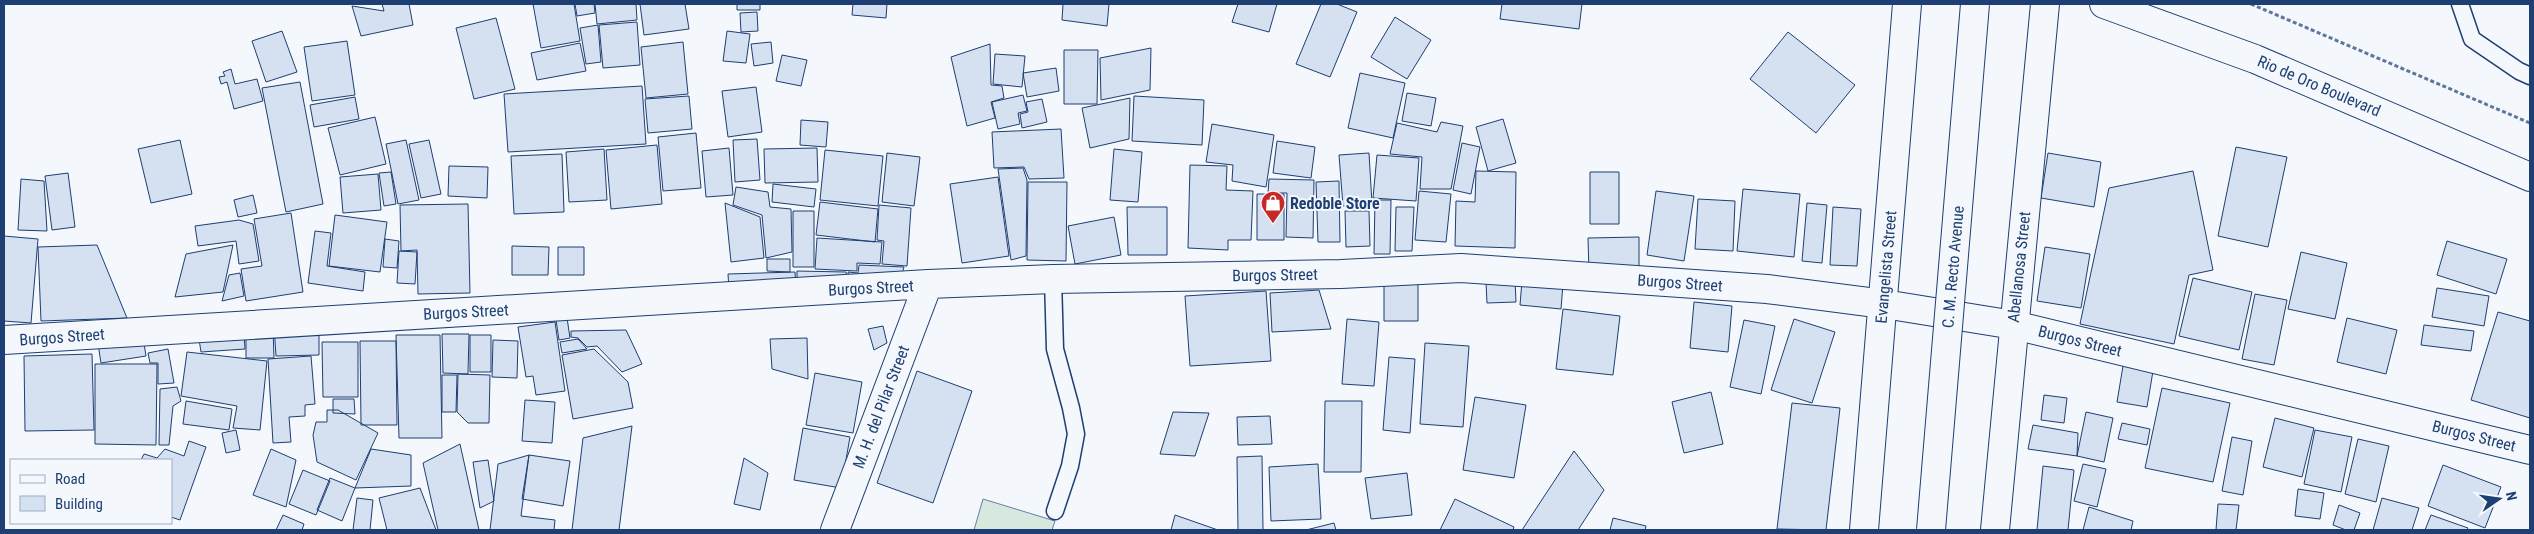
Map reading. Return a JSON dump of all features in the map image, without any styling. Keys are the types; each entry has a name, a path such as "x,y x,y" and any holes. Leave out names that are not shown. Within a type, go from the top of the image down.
{"main road":[{"name":"Evangelista Street","path":"1864,530 1908,4"},
{"name":"C. M. Recto Avenue","path":"1931,530 1975,4"},
{"name":"Abellanosa Street","path":"1995,530 2045,4"},
{"name":"Rio de Oro Boulevard","path":"2104,4 2255,59 2530,177"},
{"name":"Burgos Street","path":"6,346 928,284 1053,279 1341,274 1461,268 1767,289 1884,304 2014,325 2530,450"},
{"name":"M. H. del Pilar Street","path":"835,530 928,284"}],"lane":[{"path":"2460,4 2472,39 2519,71 2530,76"},
{"path":"1053,279 1055,349 1076,434 1070,466 1055,511"}],"path":[{"path":"2251,4 2530,123"}],"shaded area":[{"path":"983,499 1055,521 1052,530 974,530"}],"building":[{"path":"382,4 409,4 413,25 361,36 352,6 384,11"},
{"path":"533,4 574,4 580,41 541,48"},
{"path":"575,4 594,4 595,13 577,16"},
{"path":"595,4 636,4 637,20 597,24"},
{"path":"640,4 685,4 689,29 644,35"},
{"path":"737,4 760,4 760,10 737,10"},
{"path":"853,4 887,4 886,18 852,15"},
{"path":"1063,4 1109,4 1107,26 1062,20"},
{"path":"1238,4 1277,4 1269,32 1232,22"},
{"path":"1321,4 1337,4 1357,12 1330,77 1296,64"},
{"path":"1502,4 1582,4 1579,29 1500,19"},
{"path":"757,12 758,31 741,32 740,13"},
{"path":"1395,17 1431,40 1407,79 1371,57"},
{"path":"496,18 515,89 474,99 456,28"},
{"path":"637,22 640,65 603,68 599,25"},
{"path":"598,25 601,62 586,64 580,28"},
{"path":"282,31 297,72 266,82 252,41"},
{"path":"727,31 750,34 746,63 723,61"},
{"path":"1788,32 1855,85 1816,133 1750,79"},
{"path":"347,41 355,95 312,101 304,47"},
{"path":"683,42 688,94 646,98 641,47"},
{"path":"771,42 773,63 754,66 751,44"},
{"path":"580,43 586,71 537,80 531,53"},
{"path":"990,44 991,85 1002,86 1004,98 991,102 995,118 967,126 951,57"},
{"path":"1151,48 1150,90 1101,100 1100,58"},
{"path":"1064,50 1098,50 1097,104 1064,104"},
{"path":"995,54 1025,56 1022,87 993,84"},
{"path":"782,55 807,60 801,86 776,81"},
{"path":"1056,68 1059,91 1027,97 1023,73"},
{"path":"231,69 235,84 257,79 263,101 234,109 227,82 221,84 219,77 225,76 223,72"},
{"path":"1360,73 1405,83 1393,138 1348,128"},
{"path":"300,82 323,204 286,212 262,88"},
{"path":"642,86 646,144 508,152 504,94"},
{"path":"756,87 762,132 728,137 722,91"},
{"path":"1407,93 1436,98 1431,126 1402,121"},
{"path":"1023,95 1027,111 1018,113 1020,124 998,129 992,102"},
{"path":"689,96 692,129 648,133 645,99"},
{"path":"1134,96 1204,100 1202,145 1132,141"},
{"path":"355,97 359,119 314,127 310,105"},
{"path":"1130,98 1129,139 1090,148 1082,108"},
{"path":"1042,99 1047,122 1022,128 1020,114 1028,112 1026,102"},
{"path":"375,117 386,164 340,175 328,128"},
{"path":"1503,119 1516,163 1488,171 1476,127"},
{"path":"801,120 828,122 826,147 800,145"},
{"path":"1441,122 1463,126 1451,189 1420,189 1422,157 1390,154 1397,123 1437,132"},
{"path":"1212,124 1274,135 1266,187 1232,181 1233,165 1206,162"},
{"path":"1061,129 1064,178 1029,179 1024,167 994,168 992,132"},
{"path":"696,133 701,188 663,191 658,137"},
{"path":"757,139 760,180 735,182 733,140"},
{"path":"180,140 192,194 151,203 138,149"},
{"path":"406,140 419,200 398,204 386,144"},
{"path":"429,140 441,194 421,198 409,144"},
{"path":"1277,141 1315,147 1311,178 1273,173"},
{"path":"1462,143 1480,147 1471,194 1453,190"},
{"path":"657,145 662,204 611,209 606,150"},
{"path":"2236,147 2287,157 2268,247 2218,236"},
{"path":"729,148 733,195 706,197 702,151"},
{"path":"817,148 818,182 765,183 764,149"},
{"path":"604,149 607,200 569,202 566,152"},
{"path":"1114,149 1142,152 1138,202 1110,200"},
{"path":"825,150 883,156 878,206 820,200"},
{"path":"887,153 920,157 914,206 882,202"},
{"path":"1369,153 1372,204 1343,206 1339,155"},
{"path":"2048,153 2101,162 2094,207 2041,198"},
{"path":"562,154 564,212 514,214 511,156"},
{"path":"1377,155 1419,158 1416,201 1373,198"},
{"path":"1190,165 1227,166 1226,190 1253,191 1251,240 1228,240 1228,250 1188,248"},
{"path":"449,166 488,167 487,198 448,196"},
{"path":"1023,168 1027,180 1026,256 1011,260 998,169"},
{"path":"1476,171 1516,172 1515,248 1455,246 1456,201 1475,202"},
{"path":"2193,171 2213,270 2189,275 2174,344 2080,324 2109,188"},
{"path":"391,172 396,204 384,206 379,173"},
{"path":"1590,172 1619,172 1619,224 1590,224"},
{"path":"68,173 75,227 52,230 45,176"},
{"path":"378,174 381,210 343,213 340,177"},
{"path":"998,177 1009,256 962,263 950,184"},
{"path":"21,179 44,181 47,231 18,230"},
{"path":"1269,179 1314,180 1313,238 1286,237 1287,193 1268,193"},
{"path":"1339,181 1340,242 1318,242 1316,182"},
{"path":"1028,182 1067,182 1066,261 1027,260"},
{"path":"773,184 816,189 814,207 772,202"},
{"path":"736,187 768,192 770,207 791,209 792,252 766,258 762,215 733,205"},
{"path":"1743,189 1800,194 1794,257 1737,251"},
{"path":"1419,191 1451,194 1446,242 1415,240"},
{"path":"1656,191 1694,196 1684,261 1647,255"},
{"path":"1257,194 1284,194 1284,240 1257,240"},
{"path":"253,195 257,213 238,217 234,200"},
{"path":"1698,199 1735,201 1733,251 1695,249"},
{"path":"1375,200 1391,200 1390,254 1374,254"},
{"path":"820,202 878,209 875,242 816,235"},
{"path":"725,203 760,217 764,258 731,262"},
{"path":"1807,203 1827,205 1822,263 1802,261"},
{"path":"468,204 470,293 418,294 417,250 401,251 400,205"},
{"path":"879,205 911,208 907,266 882,264 884,241 877,240"},
{"path":"1127,207 1167,207 1167,255 1128,255"},
{"path":"1396,207 1414,207 1412,251 1395,251"},
{"path":"1833,207 1861,209 1857,266 1830,265"},
{"path":"793,211 814,211 814,267 793,267"},
{"path":"1345,211 1369,211 1370,246 1346,247"},
{"path":"291,213 303,292 246,301 241,269 262,266 254,219"},
{"path":"335,215 387,222 380,272 329,266"},
{"path":"1114,217 1121,255 1075,264 1068,226"},
{"path":"239,220 253,224 259,261 239,264 236,241 198,246 195,226"},
{"path":"315,231 331,233 327,266 365,272 363,291 308,283"},
{"path":"4,236 38,239 31,323 4,321"},
{"path":"1639,237 1639,273 1589,273 1588,238"},
{"path":"817,238 882,242 880,264 857,263 857,271 815,269"},
{"path":"385,239 399,241 397,268 383,267"},
{"path":"2447,241 2507,259 2496,294 2437,275"},
{"path":"97,245 127,318 41,321 38,247"},
{"path":"233,245 223,292 175,297 186,254"},
{"path":"512,246 549,247 548,275 512,275"},
{"path":"558,247 584,247 584,275 558,275"},
{"path":"2045,247 2090,254 2081,308 2037,301"},
{"path":"399,251 417,252 415,284 397,283"},
{"path":"2301,252 2347,263 2335,319 2288,309"},
{"path":"767,259 790,259 790,272 767,271"},
{"path":"859,265 904,267 899,284 850,287 848,272 858,273"},
{"path":"797,271 846,272 849,285 797,290"},
{"path":"795,272 796,288 729,290 728,274"},
{"path":"240,273 244,296 222,301 229,275"},
{"path":"2193,278 2252,292 2239,350 2179,336"},
{"path":"1515,280 1516,302 1487,303 1486,282"},
{"path":"1384,281 1418,281 1418,321 1384,321"},
{"path":"1522,281 1563,284 1561,309 1520,305"},
{"path":"2437,288 2489,296 2484,326 2432,317"},
{"path":"1319,290 1331,329 1272,332 1270,293"},
{"path":"1266,291 1271,361 1190,366 1185,296"},
{"path":"2255,294 2287,300 2274,365 2242,359"},
{"path":"1694,302 1732,306 1728,352 1690,348"},
{"path":"1563,309 1620,316 1613,375 1556,369"},
{"path":"566,311 570,338 559,340 556,320"},
{"path":"2498,312 2530,321 2530,418 2471,400"},
{"path":"2347,318 2397,330 2386,374 2337,362"},
{"path":"1347,319 1379,322 1374,386 1342,384"},
{"path":"1794,319 1835,332 1812,403 1771,390"},
{"path":"1744,320 1775,326 1761,394 1730,387"},
{"path":"555,322 565,391 536,395 533,376 526,377 518,327"},
{"path":"319,325 319,355 276,356 274,326"},
{"path":"2424,325 2474,331 2471,351 2421,345"},
{"path":"883,326 887,343 874,350 868,329"},
{"path":"246,328 273,328 274,358 246,358"},
{"path":"626,330 642,364 622,372 597,346 587,347 578,338 571,337 571,331"},
{"path":"442,334 469,334 468,374 443,373"},
{"path":"244,335 245,349 201,352 199,339"},
{"path":"396,335 440,335 442,438 399,438"},
{"path":"470,335 491,335 491,372 470,372"},
{"path":"143,337 146,356 101,363 98,344"},
{"path":"807,338 808,379 772,369 770,339"},
{"path":"578,339 587,349 562,353 560,342"},
{"path":"493,340 518,341 517,378 492,377"},
{"path":"360,341 396,341 397,425 361,425"},
{"path":"322,342 358,342 358,397 323,397"},
{"path":"1425,343 1469,346 1463,427 1420,424"},
{"path":"168,349 174,383 158,384 158,363 150,363 148,353"},
{"path":"594,349 628,382 633,408 573,419 562,355"},
{"path":"187,352 267,361 260,430 233,428 237,406 181,396"},
{"path":"92,354 94,430 25,431 24,356"},
{"path":"311,356 315,404 305,405 305,416 289,417 291,442 273,443 268,359"},
{"path":"1389,357 1415,359 1410,433 1383,430"},
{"path":"95,364 157,364 156,445 95,444"},
{"path":"2123,366 2153,371 2147,407 2117,402"},
{"path":"917,371 972,391 933,503 877,483"},
{"path":"815,373 862,382 853,433 806,425"},
{"path":"458,374 490,375 489,423 468,423 457,412"},
{"path":"442,375 457,375 456,412 442,412"},
{"path":"177,387 181,401 173,406 169,445 159,445 160,389"},
{"path":"2162,388 2230,403 2213,482 2145,468"},
{"path":"1711,392 1723,444 1684,453 1672,402"},
{"path":"2044,395 2067,398 2064,423 2041,420"},
{"path":"1475,397 1526,405 1514,478 1463,470"},
{"path":"333,399 354,399 355,414 333,413"},
{"path":"525,400 555,402 552,443 522,441"},
{"path":"186,401 232,409 229,430 183,424"},
{"path":"1325,401 1362,401 1361,472 1324,472"},
{"path":"1792,403 1840,408 1826,530 1777,529"},
{"path":"327,410 338,410 378,433 356,480 317,462 313,435 316,422 327,422"},
{"path":"1173,412 1209,413 1195,456 1160,454"},
{"path":"2086,412 2113,418 2104,462 2077,456"},
{"path":"1270,416 1272,444 1238,445 1237,417"},
{"path":"2275,418 2314,428 2302,477 2263,467"},
{"path":"2122,423 2150,429 2147,445 2118,439"},
{"path":"2033,425 2078,433 2077,456 2028,449"},
{"path":"632,426 619,530 572,530 583,438"},
{"path":"803,428 850,437 841,488 794,480"},
{"path":"236,430 240,450 226,453 222,433"},
{"path":"2315,430 2352,437 2341,492 2304,484"},
{"path":"2232,437 2252,441 2243,495 2222,491"},
{"path":"2358,439 2389,446 2376,502 2345,494"},
{"path":"189,441 206,447 180,520 172,517 172,459 142,459 144,454 157,458 165,449 184,456"},
{"path":"460,444 479,530 438,530 423,463"},
{"path":"271,449 296,460 286,507 253,495"},
{"path":"371,449 411,455 411,486 355,488"},
{"path":"1574,451 1604,490 1578,530 1522,530"},
{"path":"529,455 570,461 563,506 522,499"},
{"path":"529,455 521,516 555,520 554,530 490,530 498,464"},
{"path":"1262,456 1263,530 1238,530 1237,457"},
{"path":"744,458 768,473 760,510 734,504"},
{"path":"488,460 494,501 480,508 473,462"},
{"path":"1318,464 1321,519 1271,521 1269,467"},
{"path":"2083,464 2106,469 2097,507 2074,501"},
{"path":"2443,465 2501,487 2485,528 2428,506"},
{"path":"2043,466 2074,470 2068,530 2037,530"},
{"path":"303,470 330,481 316,515 289,504"},
{"path":"1407,473 1412,515 1371,519 1365,478"},
{"path":"330,478 355,488 342,521 317,510"},
{"path":"420,488 436,530 387,530 379,498"},
{"path":"2298,489 2324,493 2320,519 2295,516"},
{"path":"357,498 373,500 370,530 353,530"},
{"path":"2382,498 2419,508 2412,530 2373,530"},
{"path":"1455,499 1514,527 1513,530 1440,530"},
{"path":"2218,504 2239,505 2236,530 2216,530"},
{"path":"2339,505 2360,513 2354,530 2346,530 2333,525"},
{"path":"2089,507 2133,521 2131,530 2083,530"},
{"path":"283,515 304,524 302,530 276,530"},
{"path":"1175,515 1218,530 1171,530"},
{"path":"2431,515 2468,528 2467,530 2425,530"},
{"path":"1613,518 1646,526 1645,530 1610,530"},
{"path":"1334,523 1336,530 1306,530"}],"place":[{"name":"Redoble Store","path":"1273,224"}]}
